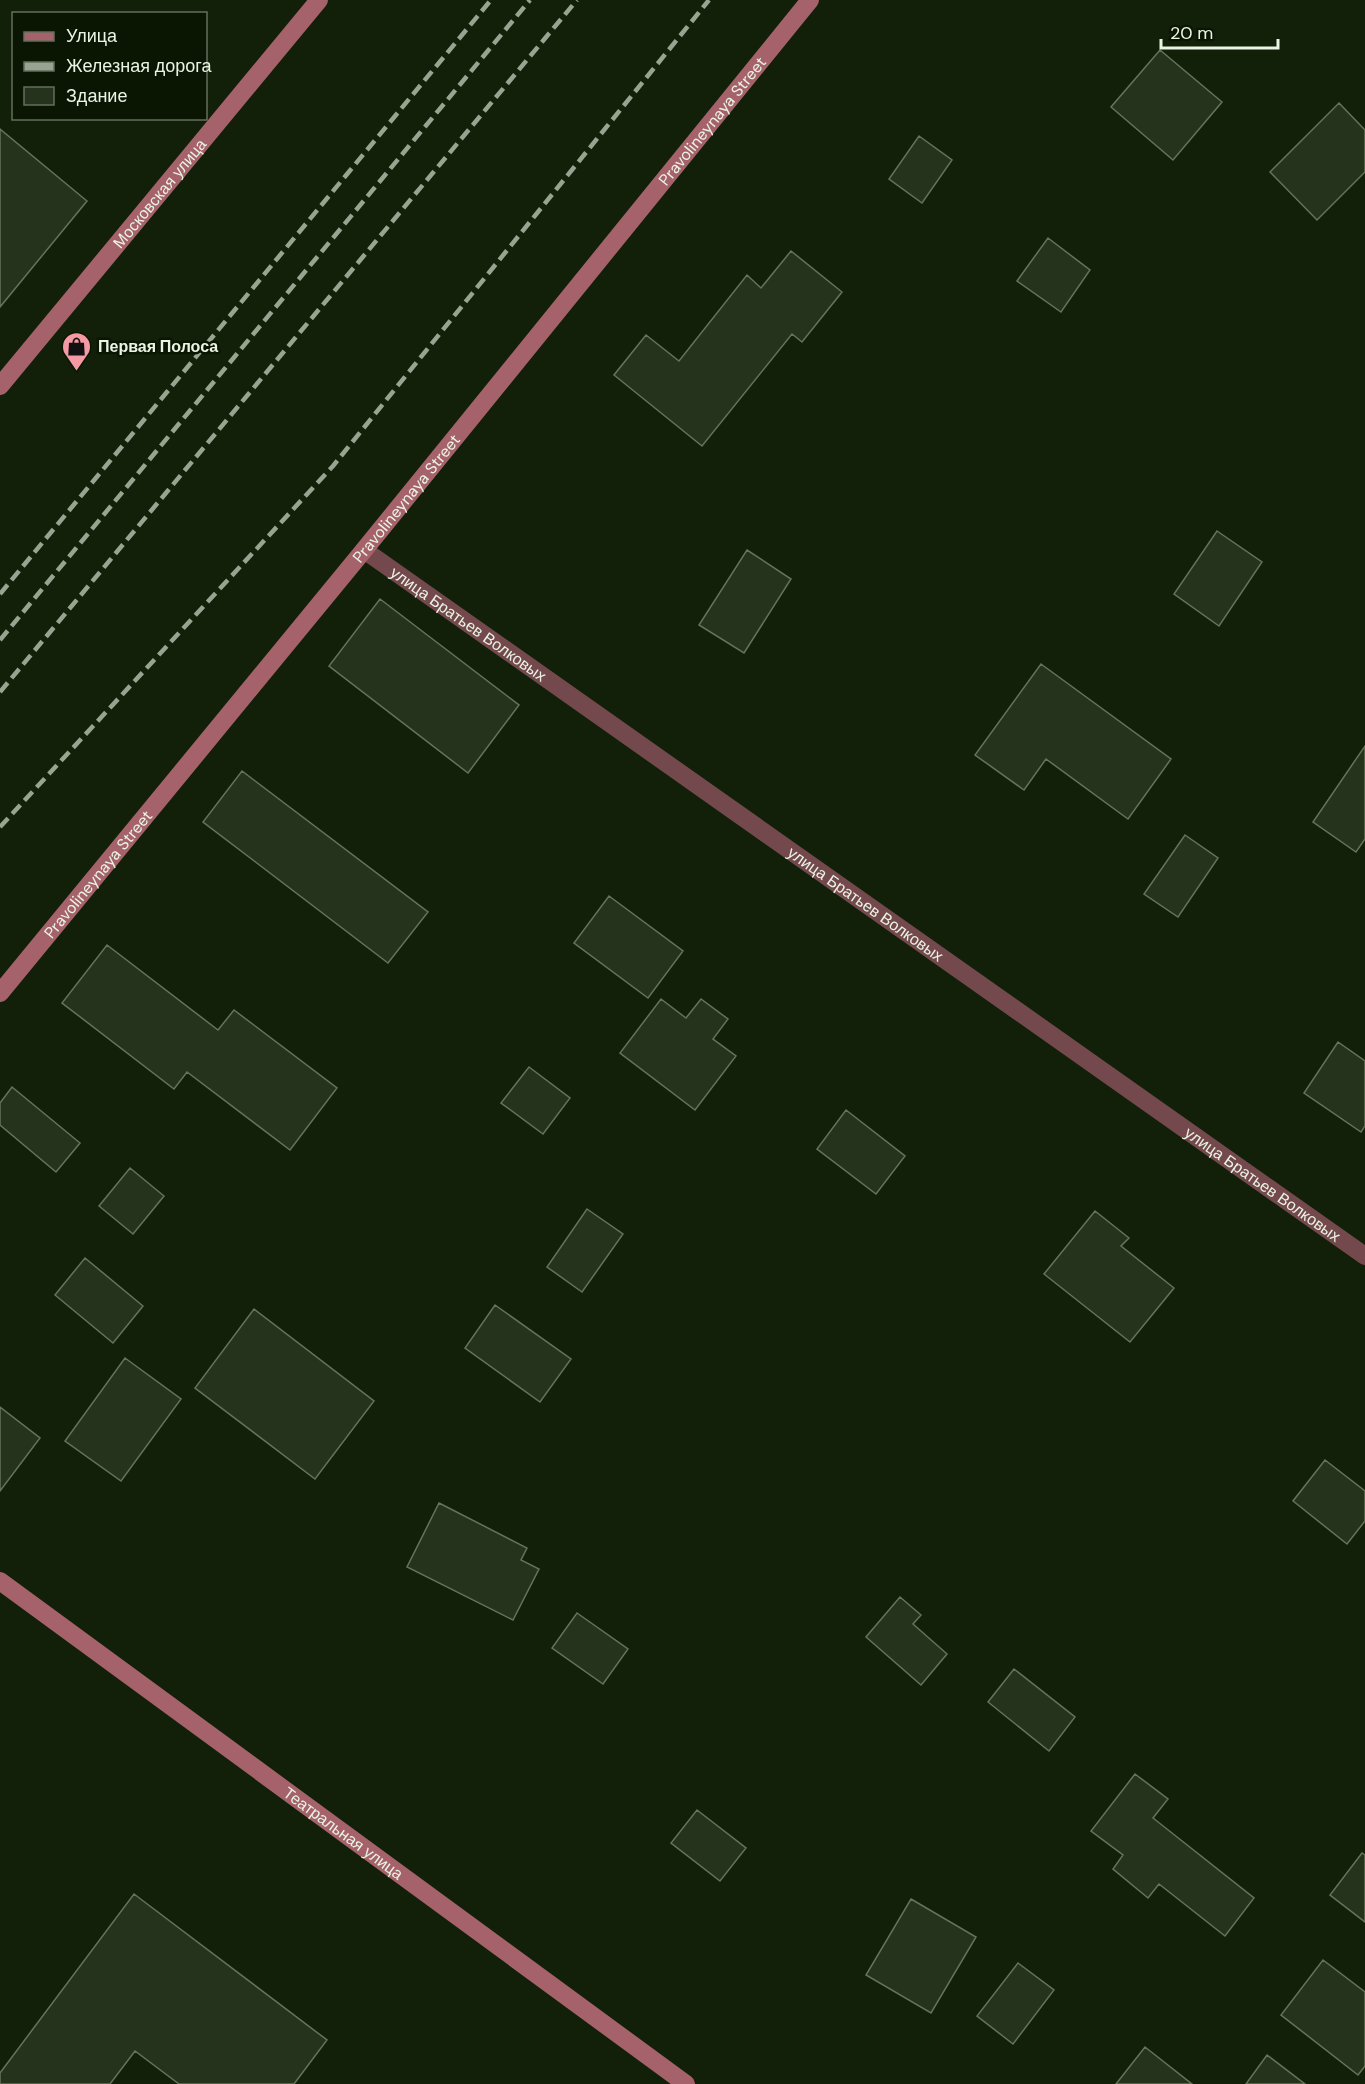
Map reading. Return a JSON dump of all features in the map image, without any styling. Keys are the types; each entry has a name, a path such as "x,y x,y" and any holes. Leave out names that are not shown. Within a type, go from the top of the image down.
{"main road":[{"name":"Московская улица","path":"0,386 320,0"},
{"name":"Pravolineynaya Street","path":"0,993 364,550 810,0"},
{"name":"Театральная улица","path":"0,1581 686,2084"}],"street":[{"name":"улица Братьев Волковых","path":"364,550 1365,1257"}],"building":[{"path":"1160,50 1222,102 1173,160 1111,107"},
{"path":"1339,103 1365,130 1365,172 1317,220 1270,172"},
{"path":"0,129 87,201 0,307"},
{"path":"919,136 952,160 922,203 889,179"},
{"path":"1048,238 1090,270 1061,312 1017,281"},
{"path":"791,251 842,292 802,342 792,334 702,446 614,375 646,335 679,361 747,275 761,288"},
{"path":"1217,531 1262,562 1219,626 1174,594"},
{"path":"747,550 791,579 744,653 699,625"},
{"path":"380,599 519,705 468,773 329,666"},
{"path":"1041,664 1171,759 1128,819 1046,759 1024,790 975,755"},
{"path":"1365,746 1365,839 1356,852 1313,822"},
{"path":"242,771 428,912 388,963 203,822"},
{"path":"1185,835 1218,858 1178,917 1144,894"},
{"path":"609,896 683,951 648,998 574,943"},
{"path":"107,945 218,1030 234,1010 337,1088 290,1150 187,1072 174,1089 62,1003"},
{"path":"661,999 686,1018 701,999 728,1019 713,1039 736,1056 695,1110 620,1053"},
{"path":"1338,1042 1365,1061 1365,1126 1361,1132 1304,1093"},
{"path":"529,1067 570,1098 543,1134 501,1103"},
{"path":"12,1087 80,1143 56,1172 0,1125 0,1103"},
{"path":"846,1110 905,1156 876,1194 817,1149"},
{"path":"130,1168 164,1196 133,1234 99,1206"},
{"path":"587,1209 623,1234 582,1292 547,1267"},
{"path":"1095,1211 1129,1238 1121,1246 1174,1288 1130,1342 1044,1274"},
{"path":"85,1258 143,1306 113,1343 55,1295"},
{"path":"495,1305 571,1359 540,1402 465,1348"},
{"path":"254,1309 374,1401 315,1479 195,1388"},
{"path":"125,1358 181,1399 121,1481 65,1441"},
{"path":"0,1407 40,1438 0,1491"},
{"path":"1325,1460 1365,1491 1365,1521 1347,1544 1293,1501"},
{"path":"439,1503 527,1548 521,1560 539,1569 513,1620 407,1567"},
{"path":"900,1597 921,1615 913,1624 947,1654 921,1685 866,1637"},
{"path":"577,1613 628,1649 603,1684 552,1648"},
{"path":"1014,1669 1075,1717 1049,1751 988,1702"},
{"path":"1135,1774 1168,1799 1153,1818 1254,1898 1225,1936 1159,1884 1148,1898 1113,1869 1123,1855 1091,1831"},
{"path":"697,1810 746,1848 720,1881 671,1843"},
{"path":"1362,1853 1365,1855 1365,1922 1330,1895"},
{"path":"134,1894 327,2040 294,2084 179,2084 135,2051 110,2084 0,2084 0,2073"},
{"path":"911,1899 976,1937 931,2013 866,1975"},
{"path":"1323,1960 1365,1992 1365,2066 1358,2075 1281,2015"},
{"path":"1018,1963 1054,1990 1013,2044 977,2016"},
{"path":"1145,2047 1192,2084 1116,2084"},
{"path":"1267,2055 1305,2084 1246,2084"}],"railway":[{"path":"0,594 491,0"},
{"path":"0,640 530,0"},
{"path":"0,692 577,0"},
{"path":"0,827 333,466 709,0"}],"place":[{"name":"Первая Полоса","path":"77,372"}]}
